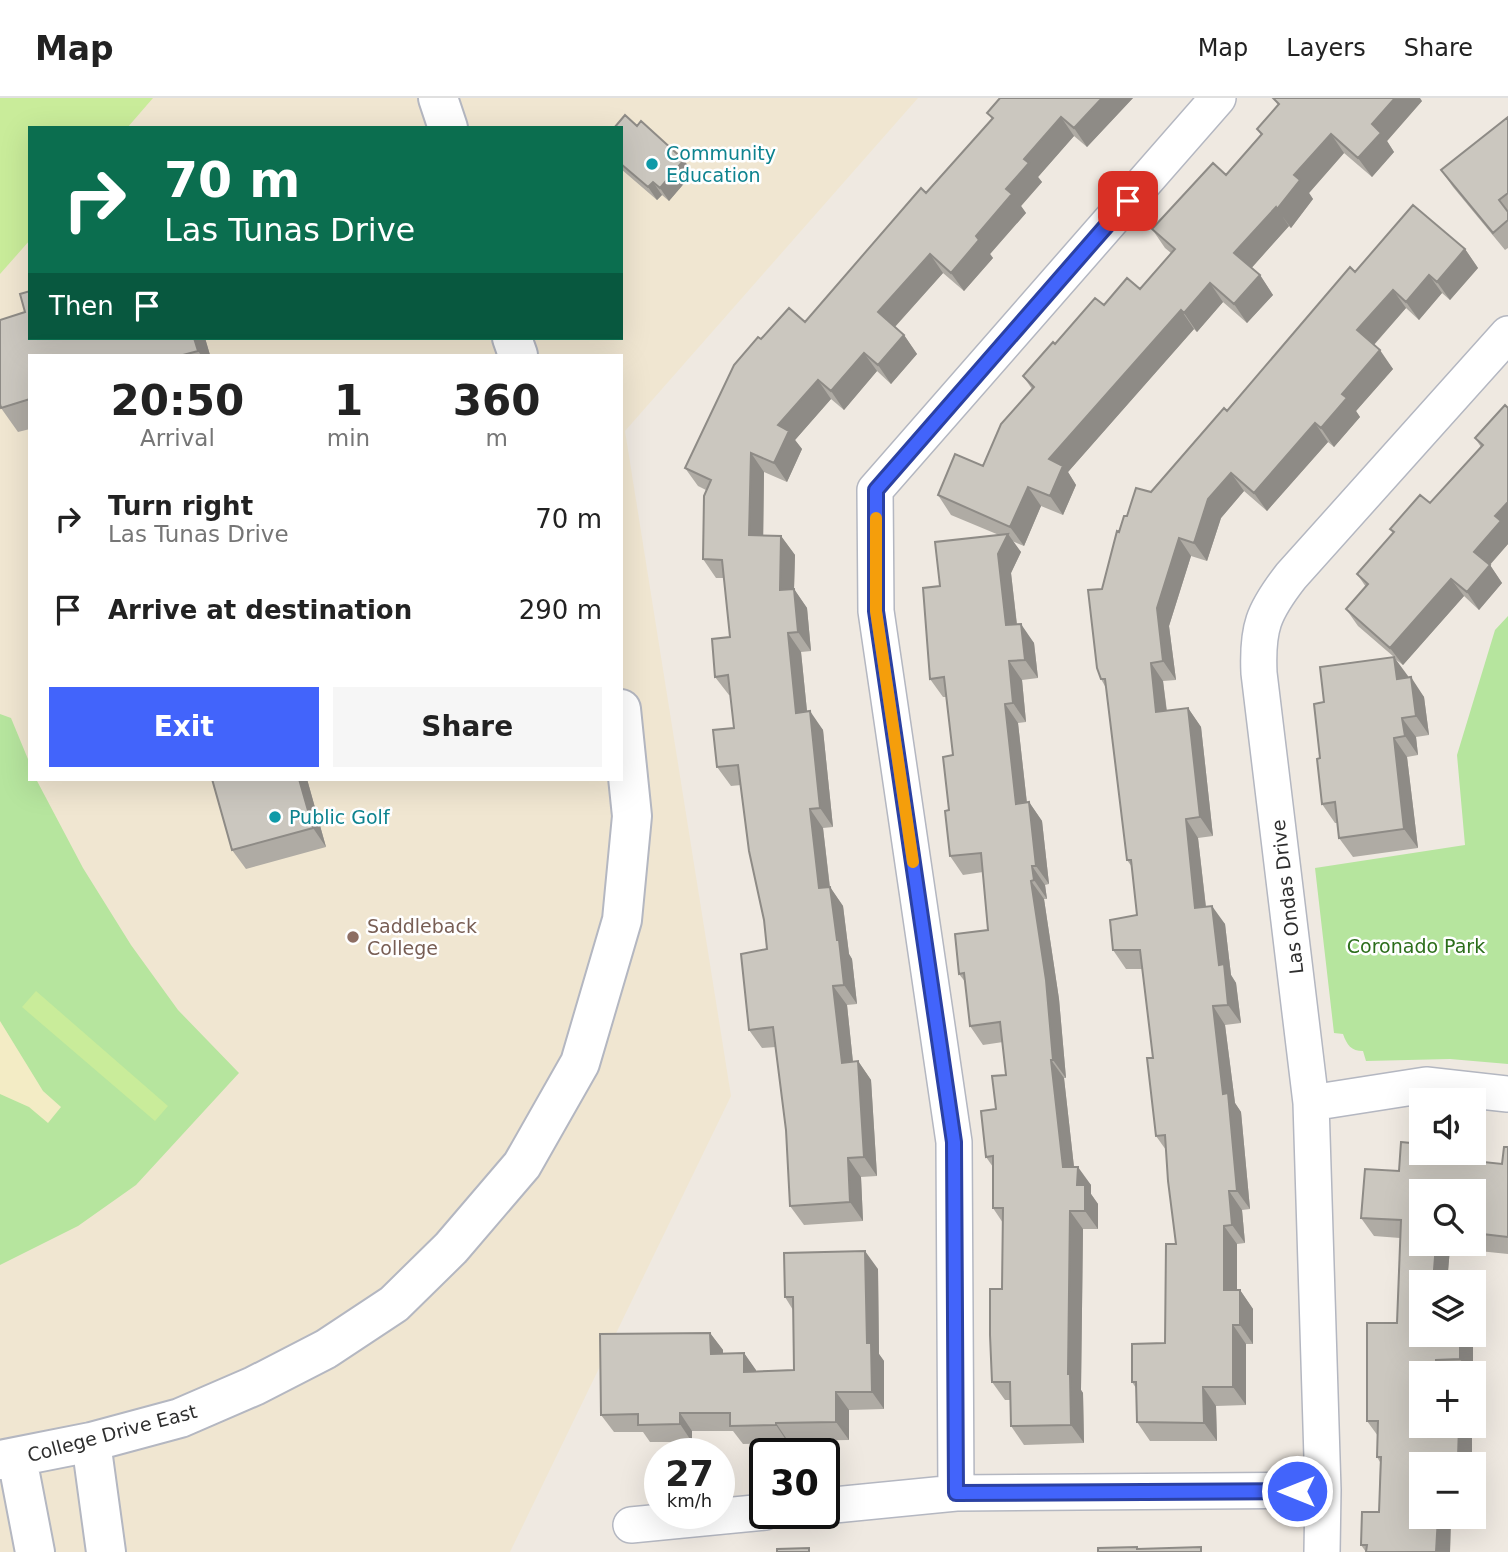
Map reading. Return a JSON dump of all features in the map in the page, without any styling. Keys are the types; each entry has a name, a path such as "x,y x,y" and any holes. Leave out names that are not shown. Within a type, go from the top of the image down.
{"street":[{"path":"438,98 447,126"},
{"path":"956,1493 954,1142 876,611 876,490 1219,98"},
{"name":"Las Ondas Drive","path":"1322,1552 1324,1490 1311,1103 1259,673 1258,643 1263,620 1273,598 1508,334"},
{"name":"College Drive East","path":"9,1459 91,1442 180,1418 254,1386 326,1349 394,1304 451,1248 522,1165 580,1063 622,920 632,816 623,728"},
{"path":"1311,1103 1426,1086 1508,1094"},
{"path":"91,1442 106,1552"},
{"path":"9,1459 35,1552"},
{"path":"840,1504 956,1493 1324,1490"},
{"path":"631,1525 749,1514"}],"shaded area":[{"name":"Saddleback College","path":"0,98 918,98 625,431 731,1096 510,1552 0,1552"}],"green space":[{"path":"0,98 153,98 129,126 28,126 28,242 0,274"},
{"name":"Coronado Park","path":"1508,616 1508,1064 1450,1059 1366,1061 1363,1051 1350,1047 1343,1034 1334,1033 1315,868 1465,845 1457,755 1495,630"},
{"path":"0,714 11,718 28,759 28,781 37,781 83,868 131,945 178,1010 239,1073 136,1185 78,1226 0,1265"},
{"path":"36,991 168,1106 155,1121 22,1007"}],"sand":[{"path":"0,1021 43,1091 61,1107 48,1123 29,1107 0,1094"}],"building":[{"path":"1000,98 1102,98 1074,128 1061,117 1024,159 1029,163 1006,189 1012,194 976,236 979,240 951,273 930,254 878,312 904,335 878,365 864,353 831,391 818,380 778,425 789,431 774,463 751,453 749,535 781,536 780,590 794,589 798,632 788,633 796,713 810,711 820,808 810,809 819,888 830,887 839,940 844,985 833,986 842,1063 858,1061 864,1157 848,1158 850,1202 790,1206 786,1130 773,1027 749,1030 741,954 767,949 764,920 749,851 738,765 717,767 713,730 734,728 728,675 715,677 712,639 730,637 722,560 703,559 704,496 711,480 685,468 734,365 758,337 761,339 789,308 805,322 921,188 926,193 993,118 987,113"},
{"path":"1273,98 1395,98 1372,124 1381,133 1358,158 1331,134 1294,175 1300,180 1277,209 1276,207 1234,253 1260,275 1234,304 1210,283 1184,313 1181,310 1049,459 1063,466 1050,496 1028,487 1010,527 938,495 955,454 983,466 1001,424 1034,387 1023,376 1095,298 1104,305 1127,278 1140,289 1175,249 1152,229 1213,163 1226,175 1262,134 1257,129 1279,104"},
{"name":"Community Education","path":"625,115 637,126 641,121 684,160 660,188 653,182 648,187 623,166 623,126 616,126"},
{"path":"1508,117 1508,193 1499,200 1508,212 1508,220 1493,233 1441,170"},
{"path":"1413,205 1465,249 1437,282 1429,275 1406,302 1393,290 1357,330 1380,350 1342,394 1347,398 1321,428 1315,423 1254,493 1231,473 1208,499 1194,543 1179,538 1157,608 1163,661 1151,663 1156,712 1188,708 1200,817 1186,819 1195,908 1212,906 1219,965 1224,964 1228,1005 1213,1006 1223,1094 1228,1093 1237,1191 1229,1191 1232,1225 1224,1226 1224,1290 1240,1290 1240,1325 1233,1325 1233,1387 1203,1387 1204,1423 1137,1422 1136,1382 1132,1382 1132,1344 1165,1343 1166,1244 1176,1244 1165,1135 1156,1136 1147,1058 1153,1058 1140,950 1113,950 1110,920 1137,915 1131,860 1127,860 1105,679 1101,679 1097,668 1088,590 1102,589 1117,531 1119,532 1124,516 1127,516 1136,488 1151,492 1224,408 1227,411 1350,267 1355,272"},
{"path":"28,292 28,340 195,340 198,351 187,354 28,354 28,400 1,408 0,320 25,312 20,294"},
{"path":"1505,405 1508,408 1508,502 1495,516 1501,521 1474,552 1490,565 1467,592 1451,579 1390,648 1346,609 1368,584 1357,574 1394,532 1390,529 1420,495 1430,503 1483,445 1475,438"},
{"path":"1008,534 998,554 1006,625 1021,624 1025,660 1009,661 1013,703 1005,704 1016,804 1029,802 1036,866 1032,866 1034,880 1031,881 1046,980 1051,1060 1063,1167 1078,1167 1077,1185 1085,1185 1085,1211 1070,1211 1068,1374 1071,1425 1011,1426 1010,1382 992,1382 990,1289 1002,1289 1003,1208 993,1208 993,1156 986,1157 981,1111 996,1109 992,1076 1006,1075 1000,1022 970,1026 964,973 959,974 955,934 988,930 981,853 950,856 945,811 949,810 943,757 953,755 944,677 930,679 923,588 940,586 935,542"},
{"path":"1394,657 1397,679 1411,677 1416,716 1402,718 1405,736 1394,738 1404,829 1339,838 1335,802 1322,804 1317,759 1320,758 1314,704 1324,702 1320,667"},
{"name":"Public Golf","path":"213,781 300,781 313,828 232,850"},
{"path":"1401,1142 1409,1143 1409,1165 1502,1164 1504,1147 1508,1147 1508,1237 1486,1234 1486,1179 1409,1179 1409,1256 1435,1256 1434,1270 1409,1270 1409,1347 1460,1347 1460,1359 1409,1361 1409,1438 1459,1438 1458,1452 1409,1452 1409,1529 1437,1529 1436,1552 1366,1552 1367,1545 1361,1545 1362,1512 1379,1512 1381,1457 1377,1457 1378,1421 1367,1421 1367,1323 1397,1323 1401,1220 1361,1218 1365,1169 1399,1171"},
{"path":"865,1251 867,1343 871,1343 872,1392 836,1392 836,1422 730,1426 730,1413 680,1413 680,1424 638,1425 638,1414 601,1415 600,1334 710,1333 711,1354 744,1353 744,1372 794,1370 793,1297 785,1297 784,1253"},
{"path":"1201,1547 1201,1552 1098,1552 1098,1548"},
{"path":"809,1548 809,1552 777,1552 777,1549"}],"slow traffic":[{"path":"876,518 876,611 913,862"}],"place":[{"name":"Community Education","path":"652,164"},
{"name":"Public Golf","path":"275,817"},
{"name":"Saddleback College","path":"353,937"}],"route":[{"path":"1128,201 876,490 876,611 954,1142 956,1493 1297,1491"}]}
